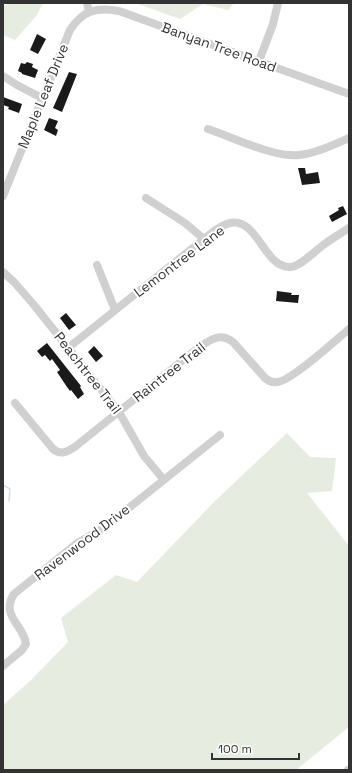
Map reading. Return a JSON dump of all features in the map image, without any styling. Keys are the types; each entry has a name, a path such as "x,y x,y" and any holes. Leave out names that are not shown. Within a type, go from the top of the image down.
{"street":[{"path":"87,3 88,12"},
{"path":"259,61 273,24 278,3"},
{"name":"Banyan Tree Road","path":"88,12 101,9 119,10 349,94"},
{"name":"Maple Leaf Drive","path":"3,196 7,176 42,98 70,30 79,19 88,12"},
{"path":"3,76 17,86 42,98"},
{"path":"208,129 274,153 289,155 314,152 349,138"},
{"path":"146,198 185,223 204,239"},
{"name":"Lemontree Lane","path":"68,348 204,239 226,224 241,224 250,230 277,262 290,267 300,263 349,228"},
{"path":"97,265 115,310"},
{"name":"Peachtree Trail","path":"3,272 14,282 119,412 144,456 164,480"},
{"name":"Raintree Trail","path":"15,403 53,449 60,453 69,451 76,446 198,348 215,338 220,337 229,339 265,378 270,381 277,382 292,376 349,329"},
{"name":"Ravenwood Drive","path":"3,666 22,650 26,644 23,635 10,614 10,600 14,594 76,544 105,527 220,435"}],"shaded area":[{"path":"11,3 43,3 37,15 15,40 3,35 3,6"},
{"path":"135,3 234,3 228,10 203,4 180,19"},
{"path":"287,433 310,457 336,458 332,491 307,493 349,546 349,727 296,770 3,770 3,705 31,680 68,642 61,618 116,575 137,582 214,502"}],"building":[{"path":"37,34 46,39 38,54 30,50"},
{"path":"27,62 33,64 32,67 38,70 35,78 22,74 18,71 21,63 25,64"},
{"path":"69,72 77,74 62,112 53,108"},
{"path":"3,97 22,104 19,113 8,109 9,107 3,105"},
{"path":"49,118 58,121 55,128 58,130 56,136 44,130"},
{"path":"298,168 305,168 306,174 318,172 320,183 302,185"},
{"path":"343,206 347,214 332,222 329,216 339,210 338,208"},
{"path":"277,291 292,293 291,295 299,295 298,303 276,301"},
{"path":"66,313 76,325 69,330 60,318"},
{"path":"47,343 81,386 80,387 84,394 78,399 71,390 70,391 57,372 60,370 52,359 50,361 45,355 42,357 37,351"},
{"path":"94,346 103,356 96,362 88,352"}],"waterway":[{"path":"3,485 10,489 9,501"}]}
